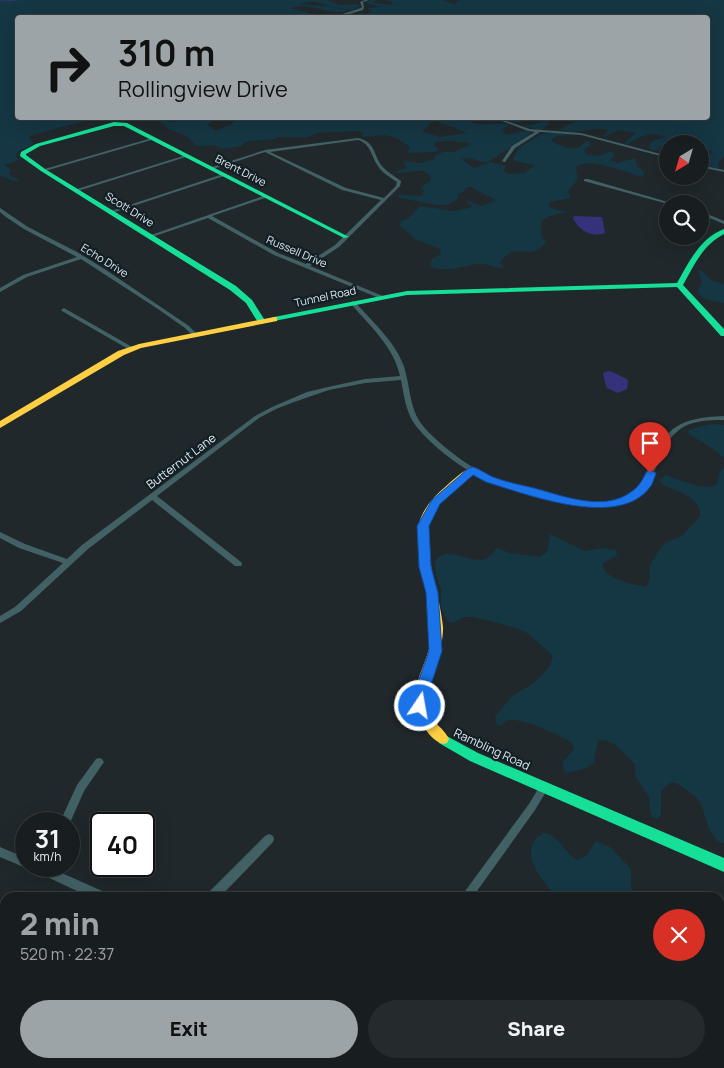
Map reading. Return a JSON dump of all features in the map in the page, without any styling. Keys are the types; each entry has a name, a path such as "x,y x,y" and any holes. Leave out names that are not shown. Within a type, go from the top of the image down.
{"street":[{"path":"341,15 363,8 361,2 368,0"},
{"path":"501,120 521,128 581,134 659,155"},
{"name":"Scott Drive","path":"125,124 114,124 38,145 23,152 24,156 243,296 262,322"},
{"name":"Brent Drive","path":"125,124 346,237"},
{"path":"504,161 513,148 539,131"},
{"path":"44,170 153,139"},
{"path":"211,168 265,151 362,139 370,145 381,168 399,182 398,186 328,254 307,266"},
{"path":"265,151 344,189 384,199"},
{"path":"76,190 187,156"},
{"path":"709,168 724,172"},
{"path":"110,212 225,176"},
{"path":"586,180 659,200"},
{"path":"150,236 266,196"},
{"name":"Echo Drive","path":"0,209 23,227 81,257 142,296 195,335"},
{"name":"Russell Drive","path":"208,216 264,249 381,297"},
{"path":"709,216 724,223"},
{"path":"724,231 712,236 701,246 679,285 724,334"},
{"path":"0,290 25,276 81,257"},
{"name":"Tunnel Road","path":"0,425 132,348 195,335 381,297 431,291 679,285"},
{"path":"353,303 393,352 401,365 403,378 417,423 427,434 473,470 490,480 575,502 597,505 618,502 634,496 646,486 660,448 667,436 677,427 690,422 724,418"},
{"path":"64,310 132,348"},
{"name":"Butternut Lane","path":"0,620 18,609 67,562 257,417 278,405 312,392 386,379 403,378"},
{"name":"Rambling Road","path":"473,470 436,502 423,526 425,567 432,593 436,651 422,691 420,706 428,723 447,743 724,865"},
{"path":"153,497 238,564"},
{"path":"0,535 22,546 67,562"},
{"path":"69,812 80,788 99,762"},
{"path":"469,892 532,807 544,787"},
{"path":"217,892 270,839"},
{"path":"0,852 15,858"},
{"path":"60,877 92,892"}],"shaded area":[{"path":"0,0 326,0 340,5 357,4 361,6 352,10 343,9 348,11 341,12 306,6 291,8 316,15 15,15 15,120 89,120 29,136 33,144 17,152 16,157 19,160 4,165 11,170 9,175 20,180 13,181 0,176","holes":["314,2 330,7 301,4"]},
{"path":"372,0 377,0 372,2 390,5 393,4 392,2 384,0 443,0 454,4 460,0 724,0 724,157 719,161 718,167 720,169 709,166 709,156 713,152 709,150 709,135 650,134 628,144 624,143 636,133 618,130 605,137 603,136 609,130 597,129 572,132 560,129 577,120 710,120 710,15 364,15 355,12 367,14 371,11 367,8 381,7 364,3"},
{"path":"155,120 173,122 178,120 216,120 207,124 216,131 233,123 233,120 469,120 478,124 498,123 509,125 502,130 506,135 524,131 532,133 488,162 469,158 462,159 474,168 491,162 506,166 503,170 507,174 524,173 535,165 514,161 513,158 520,147 542,134 556,133 577,135 557,136 551,140 553,142 569,148 577,148 586,141 590,141 590,145 584,150 587,154 599,156 611,151 615,155 610,160 617,163 635,158 637,166 645,172 643,176 639,176 597,164 581,164 576,167 577,180 568,191 571,198 550,202 549,206 556,210 569,212 550,216 542,221 541,234 546,243 541,247 529,252 512,252 503,258 500,263 504,267 502,268 476,264 450,269 437,269 431,267 430,264 432,259 441,254 440,249 415,239 400,226 401,221 407,219 420,206 455,211 473,207 464,200 482,206 496,200 470,187 465,188 465,191 458,194 458,199 447,205 400,198 397,195 422,196 424,191 421,187 431,179 424,171 394,172 407,168 404,164 405,161 420,163 435,159 435,156 443,152 454,152 471,143 436,142 433,145 439,149 436,152 411,153 407,152 410,147 397,139 382,135 363,137 363,132 359,131 325,132 309,137 277,137 276,139 245,142 241,146 222,149 215,145 197,146 188,137 169,129","holes":["436,121 466,133 439,137 422,131 428,127 429,123"]},
{"path":"507,120 525,120 515,123"},
{"path":"537,120 551,120 542,130 524,126 537,124 541,121"},
{"path":"659,139 658,150 653,151 649,148 652,141"},
{"path":"574,216 602,217 605,233 596,235 583,230 573,219"},
{"path":"698,270 704,272 711,280 724,284 724,303 709,300 699,294 697,291 702,283"},
{"path":"610,371 627,379 627,389 618,393 607,388 603,375 604,372"},
{"path":"713,424 724,425 724,458 689,434 688,431"},
{"path":"724,466 723,843 716,840 709,829 701,804 695,796 676,783 670,783 661,791 661,814 658,819 652,817 649,797 636,777 635,764 613,743 604,740 598,741 594,763 586,768 567,773 564,771 563,762 574,749 572,743 533,724 509,720 499,726 497,725 495,717 512,696 533,684 549,667 553,656 527,633 513,627 474,617 465,617 453,623 448,622 441,607 441,589 436,575 435,561 445,554 479,560 485,559 497,548 510,553 540,557 547,552 550,534 585,551 602,548 616,550 617,556 603,563 607,573 627,583 646,586 649,581 650,565 659,550 664,544 683,535 700,516 697,504 687,496 662,484 659,480 666,475 697,486 711,487 718,483 719,474"},
{"path":"543,833 553,836 577,860 586,856 596,841 610,847 631,869 631,888 633,892 552,892 539,874 531,857 531,848 535,840"}],"waterway":[{"path":"0,1 17,0"}],"traffic: fast":[{"path":"262,322 249,302 233,288 43,170 23,156 23,153 38,145 114,124 125,124 346,237"},
{"path":"679,285 703,247 724,231"},
{"path":"679,285 724,334"},
{"path":"274,319 407,293 679,285"},
{"path":"443,739 474,757 724,865"}],"traffic: slow":[{"path":"0,425 121,353 139,346 274,319"},
{"path":"443,739 428,724 420,705 421,688 436,647 437,639 436,615 425,557 423,528 426,517 436,501 473,470"}],"route":[{"path":"420,706 422,691 436,651 432,593 425,567 423,526 436,502 473,470 490,480 575,502 597,505 618,502 634,496 646,486 650,473"}]}
